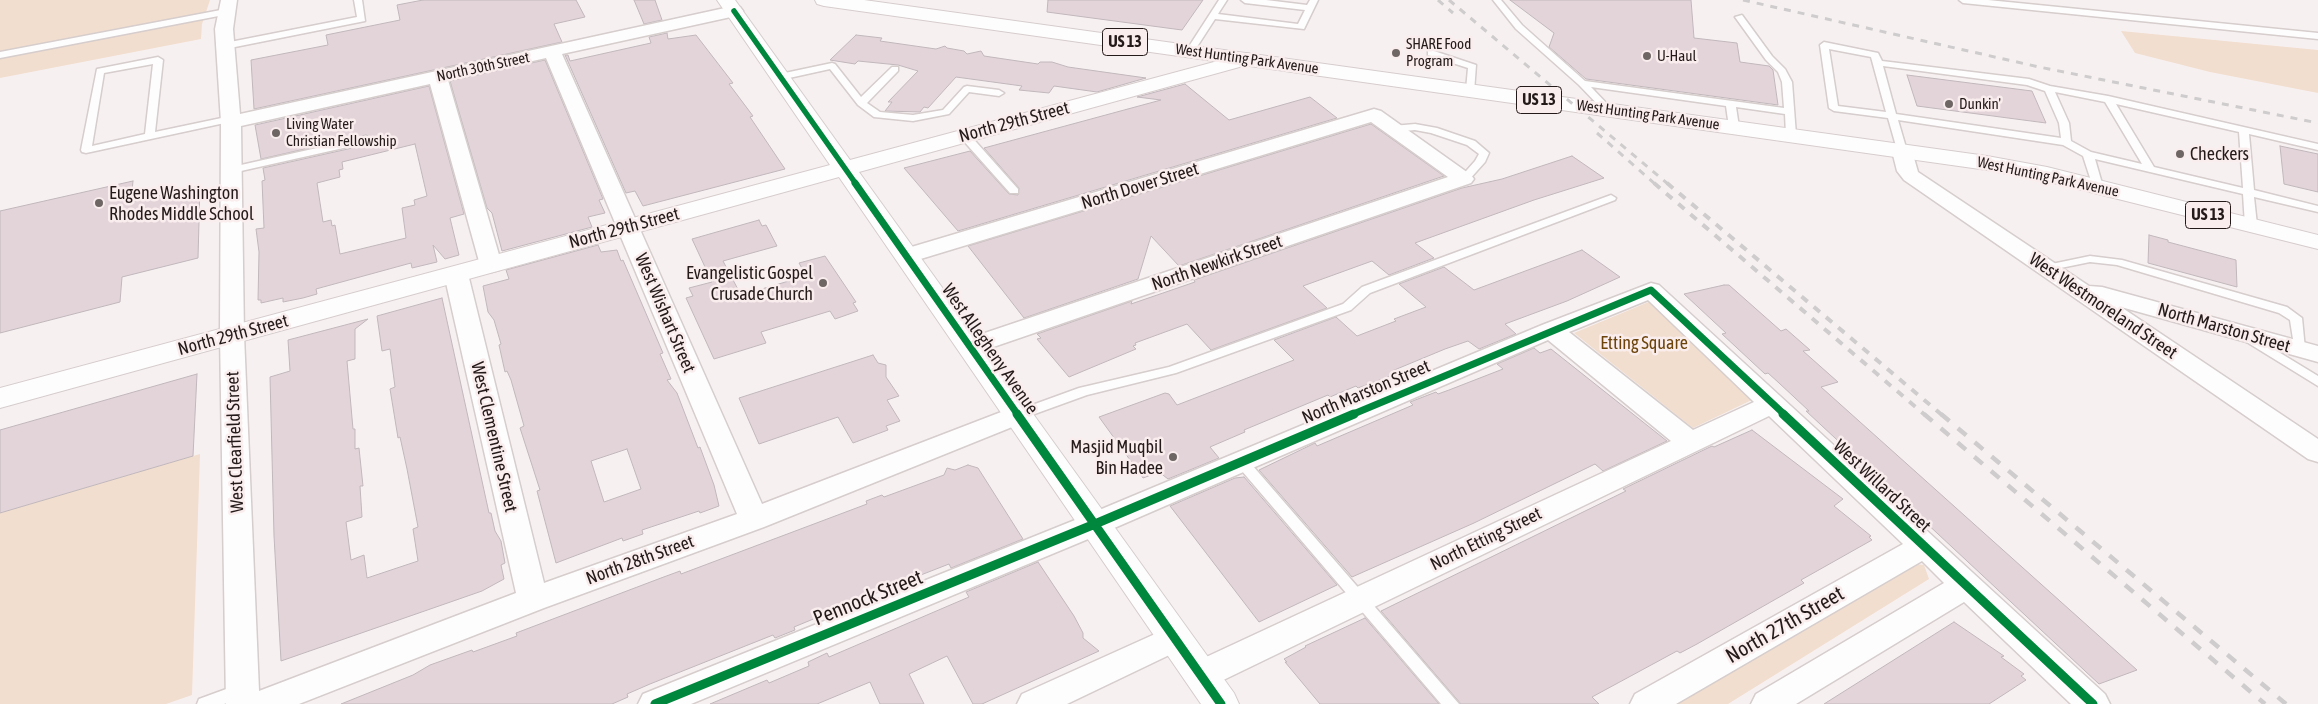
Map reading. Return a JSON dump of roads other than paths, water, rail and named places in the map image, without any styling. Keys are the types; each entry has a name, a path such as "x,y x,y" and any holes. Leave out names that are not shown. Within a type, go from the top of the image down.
{"main road":[{"name":"West Hunting Park Avenue","path":"824,0 877,4 1190,51 2007,166 2318,242"},
{"name":"West Allegheny Avenue","path":"735,4 780,77 1221,704"},
{"name":"North 29th Street","path":"0,398 1247,59"}],"street":[{"name":"North 30th Street","path":"231,121 552,52 735,4"},
{"name":"West Clearfield Street","path":"228,6 224,29 231,121 232,335 249,699"},
{"name":"West Wishart Street","path":"552,52 754,519"},
{"path":"438,77 491,265"},
{"name":"North Dover Street","path":"906,256 1374,115 1393,129"},
{"path":"1393,129 1464,179"},
{"name":"West Westmoreland Street","path":"1902,151 1907,171 1911,176 2317,451"},
{"name":"North Newkirk Street","path":"970,347 1464,179"},
{"name":"West Clementine Street","path":"456,274 533,599"},
{"name":"North Marston Street","path":"2072,286 2308,351"},
{"name":"North Marston Street","path":"1094,524 1551,330 1651,290"},
{"name":"West Willard Street","path":"1651,290 2094,704"},
{"path":"1551,330 1690,442"},
{"name":"North Etting Street","path":"1201,675 1772,404"},
{"name":"North 28th Street","path":"249,699 754,519 1018,415"},
{"name":"Pennock Street","path":"655,704 1094,524"},
{"name":"North 27th Street","path":"1647,704 1924,546"},
{"path":"1768,704 1966,585"},
{"path":"1034,704 1175,638"}],"lane":[{"path":"225,46 362,19 358,0"},
{"path":"1190,51 1223,0"},
{"path":"1213,16 1302,27 1312,4 1245,0"},
{"path":"1497,0 1519,27 1582,83 1607,109"},
{"path":"1963,0 2318,36"},
{"path":"0,55 228,6"},
{"path":"1739,17 1769,58 1782,71 1787,82 1791,135"},
{"path":"1902,151 1892,116 1878,63 1875,54 1824,45 1834,108 1892,116 2066,142 2088,154 2318,210"},
{"path":"1431,53 1472,67 1471,90"},
{"path":"150,136 158,60 100,71 86,150 231,121"},
{"path":"1878,63 2029,82 2050,92 2069,91 2318,147"},
{"path":"780,77 832,66 861,102 877,115 913,118 946,112 967,89 999,93"},
{"path":"861,102 895,69"},
{"path":"1582,83 1789,112"},
{"path":"2050,92 2064,122 2066,142"},
{"path":"2108,100 2150,169"},
{"path":"1732,104 1734,127"},
{"path":"1393,129 1415,127 1433,130 1471,143 1484,153 1480,162 1464,179"},
{"path":"2244,130 2250,225"},
{"path":"965,136 1014,191"},
{"path":"232,170 366,140"},
{"path":"2088,154 2098,187"},
{"path":"1018,415 1084,390 1172,370 1319,317 1347,306 1366,290 1611,198"},
{"path":"2046,268 2090,259 2118,262 2283,310 2296,318 2308,351"},
{"path":"2240,332 2318,382"},
{"path":"1241,462 1450,704"},
{"path":"205,704 249,699"}],"railway":[{"path":"1438,0 1453,13"},
{"path":"1449,0 1668,184"},
{"path":"1743,0 2039,67 2318,123"},
{"path":"1597,133 1655,184"},
{"path":"1654,183 1925,415"},
{"path":"1667,183 1942,415"},
{"path":"1924,414 2265,704"},
{"path":"1941,414 2286,704"}],"place":[{"name":"SHARE Food Program","path":"1396,53"},
{"name":"U-Haul","path":"1647,56"},
{"name":"Dunkin'","path":"1949,104"},
{"name":"Living Water Christian Fellowship","path":"276,133"},
{"name":"Checkers","path":"2180,154"},
{"name":"Eugene Washington Rhodes Middle School","path":"99,203"},
{"name":"Evangelistic Gospel Crusade Church","path":"823,283"},
{"name":"Masjid Muqbil Bin Hadee","path":"1173,457"}],"park label":[{"name":"Etting Square","path":"1644,343"}]}
